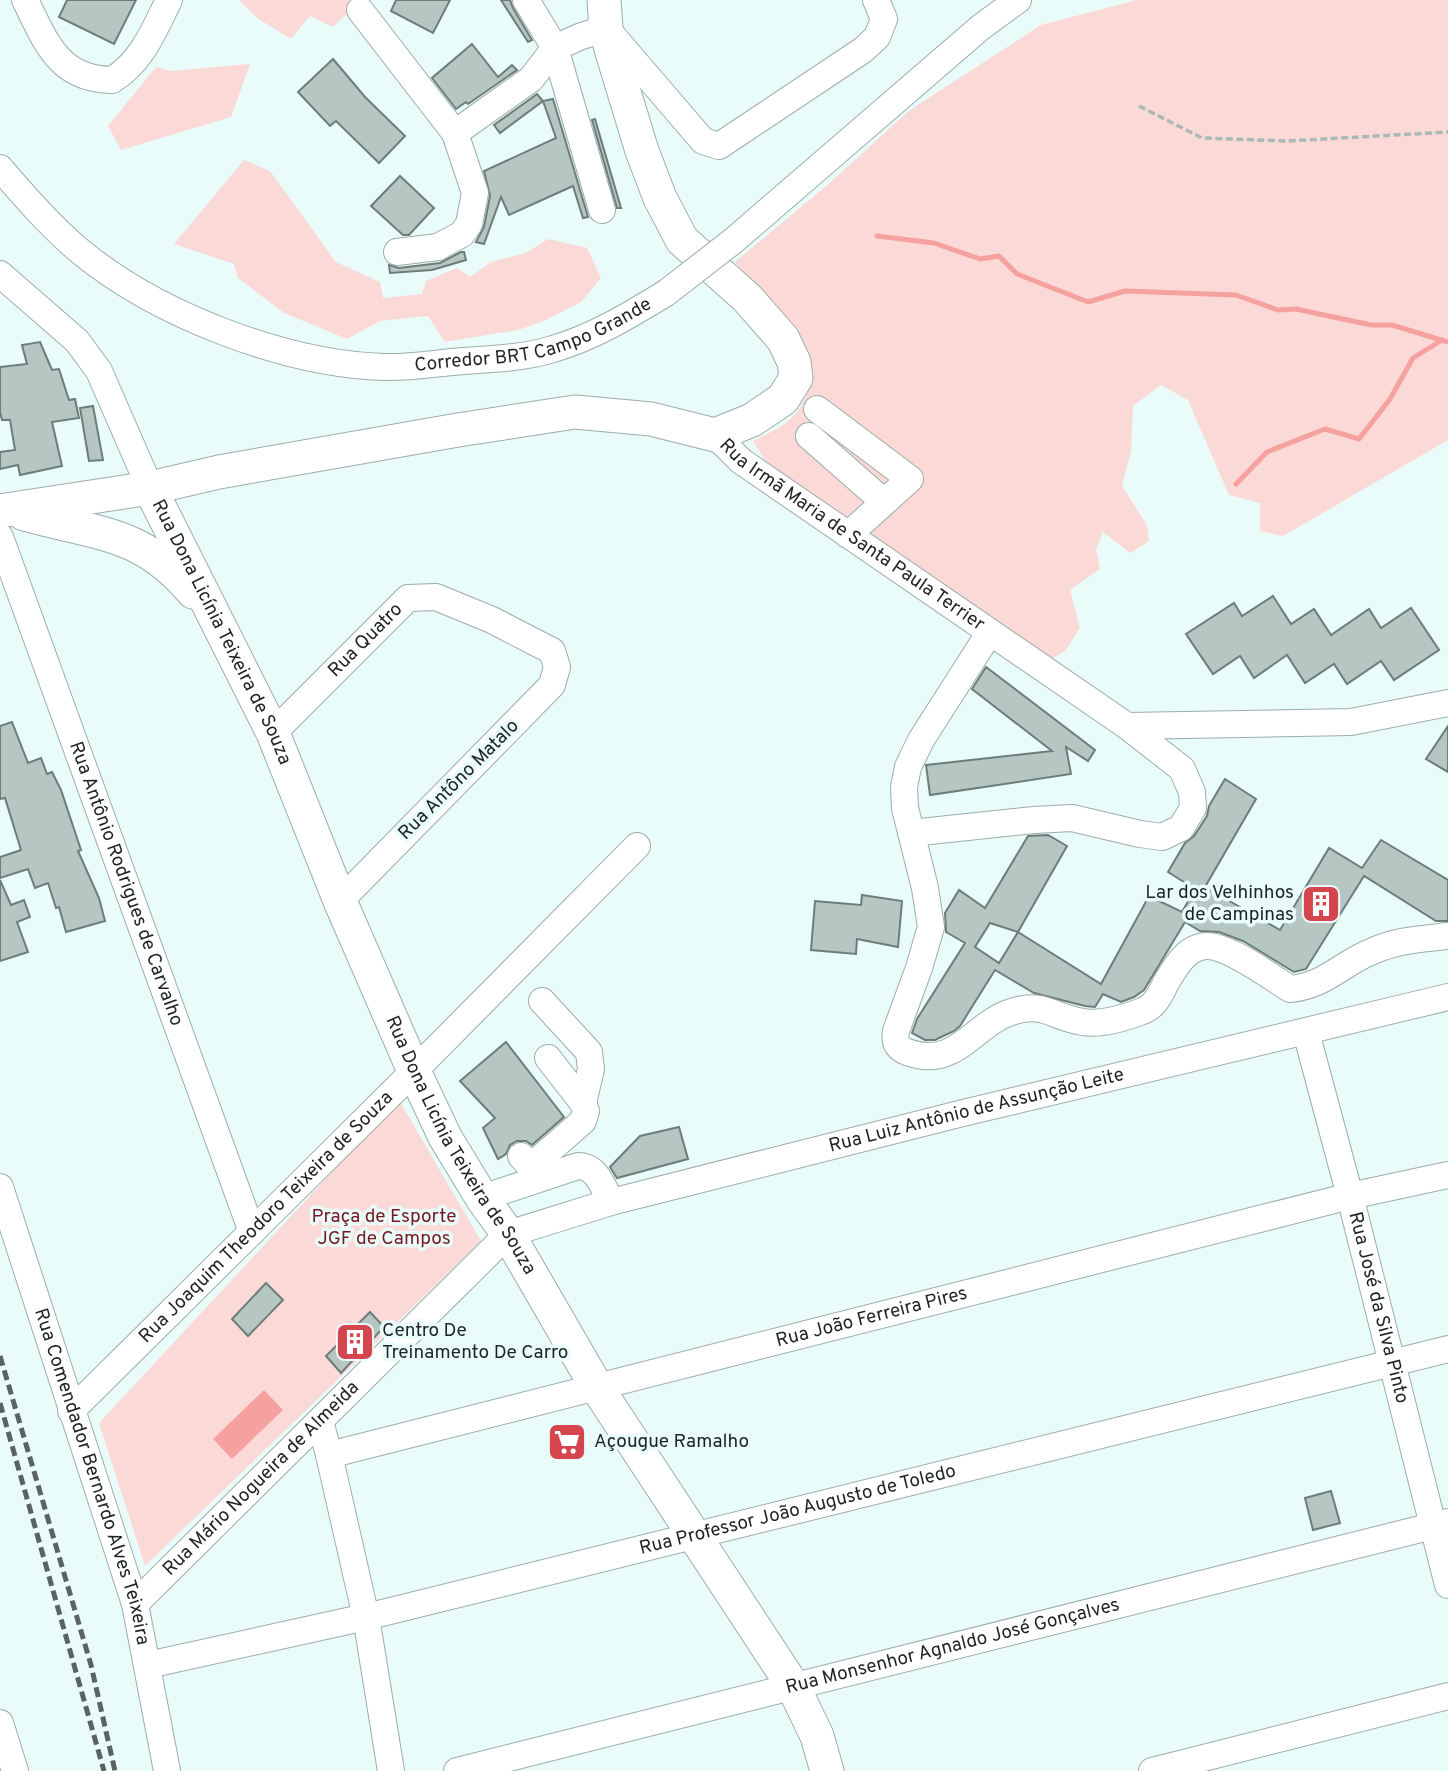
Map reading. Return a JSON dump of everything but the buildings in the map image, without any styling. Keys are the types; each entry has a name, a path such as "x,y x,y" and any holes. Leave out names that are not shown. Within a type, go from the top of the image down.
{"main road":[{"path":"605,14 642,150 660,198 682,240 747,298 783,339 794,362 796,378 783,399 752,420 715,435"},
{"name":"Rua Irmã Maria de Santa Paula Terrier","path":"3,519 219,472 575,412 651,419 715,435"},
{"path":"217,621 186,512 191,496 219,472"},
{"name":"Rua Dona Licínia Teixeira de Souza","path":"150,488 273,733 340,901 445,1137 482,1198 508,1234 596,1386 793,1686 817,1736 827,1771"},
{"path":"3,519 44,520 108,533 139,545 189,587 217,621"},
{"path":"817,1736 843,1771"}],"street":[{"path":"25,0 40,30 63,65 82,76 111,80 124,73 140,54 169,0"},
{"path":"526,0 555,48 602,210"},
{"name":"Corredor BRT Campo Grande","path":"0,168 40,215 82,253 144,295 229,334 283,352 335,362 385,367 488,359 550,350 591,335 628,317 666,293 733,241 981,27 1018,0"},
{"path":"360,9 455,133 475,192 469,224 462,234 438,247 397,252"},
{"path":"455,133 531,79 555,48 579,37 605,14 703,141 719,146 863,50 877,37 880,10"},
{"path":"0,274 77,341 99,371 150,488"},
{"path":"817,409 910,479 848,535"},
{"name":"Rua Irmã Maria de Santa Paula Terrier","path":"715,435 741,461 1127,726 1182,769 1192,792 1193,808 1181,828 1162,836 1140,834 1072,818 911,833"},
{"path":"809,436 884,502"},
{"name":"Rua Antônio Rodrigues de Carvalho","path":"3,519 252,1232"},
{"name":"Rua Quatro","path":"273,733 408,598 436,597 492,620 552,651"},
{"path":"990,632 921,740 908,767 904,787 905,808 925,888 930,927 895,1039 899,1047 915,1054 937,1057 949,1052 1007,1013 1022,1009 1042,1008 1085,1023 1121,1018 1144,1011 1156,1003 1179,961 1205,946 1221,948 1290,989 1315,985 1370,952 1397,942 1448,936"},
{"name":"Rua Antôno Matalo","path":"340,901 552,685 557,667 552,651"},
{"path":"1127,726 1351,722 1448,703"},
{"name":"Rua Joaquim Theodoro Teixeira de Souza","path":"72,1411 637,846"},
{"name":"Rua Luiz Antônio de Assunção Leite","path":"508,1234 611,1202 963,1113 1448,997"},
{"path":"542,1001 589,1052 591,1069 583,1103"},
{"name":"Rua José da Silva Pinto","path":"1306,1032 1393,1363 1441,1523 1448,1585"},
{"path":"521,1156 527,1163 535,1163 583,1121 586,1111 583,1103 548,1058"},
{"path":"563,1139 578,1166"},
{"path":"482,1198 578,1166 586,1166 596,1173 611,1202"},
{"name":"Rua João Ferreira Pires","path":"329,1455 1350,1196 1448,1175"},
{"name":"Rua Comendador Bernardo Alves Teixeira","path":"0,1187 135,1604 167,1771"},
{"name":"Rua Mário Nogueira de Almeida","path":"135,1604 508,1234"},
{"name":"Rua Professor João Augusto de Toledo","path":"148,1665 366,1617 1448,1349"},
{"path":"320,1421 366,1617 391,1771"},
{"name":"Rua Monsenhor Agnaldo José Gonçalves","path":"457,1771 1441,1523"},
{"path":"1152,1771 1448,1696"},
{"path":"0,1723 15,1771"}],"path":[{"path":"1139,106 1202,138 1287,141 1448,132"}],"green space":[{"path":"239,0 361,0 333,27 310,16 291,39 257,18"},
{"path":"1137,0 1448,0 1448,440 1283,536 1260,531 1260,503 1229,495 1188,400 1161,385 1133,406 1131,451 1122,486 1147,525 1149,541 1130,553 1103,532 1096,549 1100,569 1070,590 1080,628 1065,651 1047,662 767,464 753,441 777,429 793,416 804,400 814,374 801,341 735,262 825,187 910,110 1041,25"},
{"path":"250,64 231,117 121,150 108,126 156,67 171,71"},
{"path":"244,160 270,171 336,262 380,282 383,298 422,294 426,281 457,268 470,277 491,262 526,253 548,239 587,248 601,278 581,302 546,320 518,330 445,342 428,316 380,321 347,339 284,313 238,278 234,264 174,244"},
{"name":"Praça de Esporte JGF de Campos","path":"399,1100 481,1241 145,1566 99,1423"}],"shaded area":[{"path":"264,1390 283,1410 232,1459 213,1439"}],"waterway":[{"path":"877,236 934,243 980,259 999,256 1017,274 1088,302 1125,291 1236,295 1278,310 1296,309 1371,325 1392,325 1448,342"},
{"path":"1236,484 1267,452 1325,429 1359,439 1390,399 1413,358 1442,340"}],"railway":[{"path":"0,1356 91,1665 115,1771"},
{"path":"0,1403 104,1771"}],"place":[{"name":"Lar dos Velhinhos de Campinas","path":"1321,904"},
{"name":"Centro De Treinamento De Carro","path":"355,1342"},
{"name":"Açougue Ramalho","path":"567,1442"}]}
